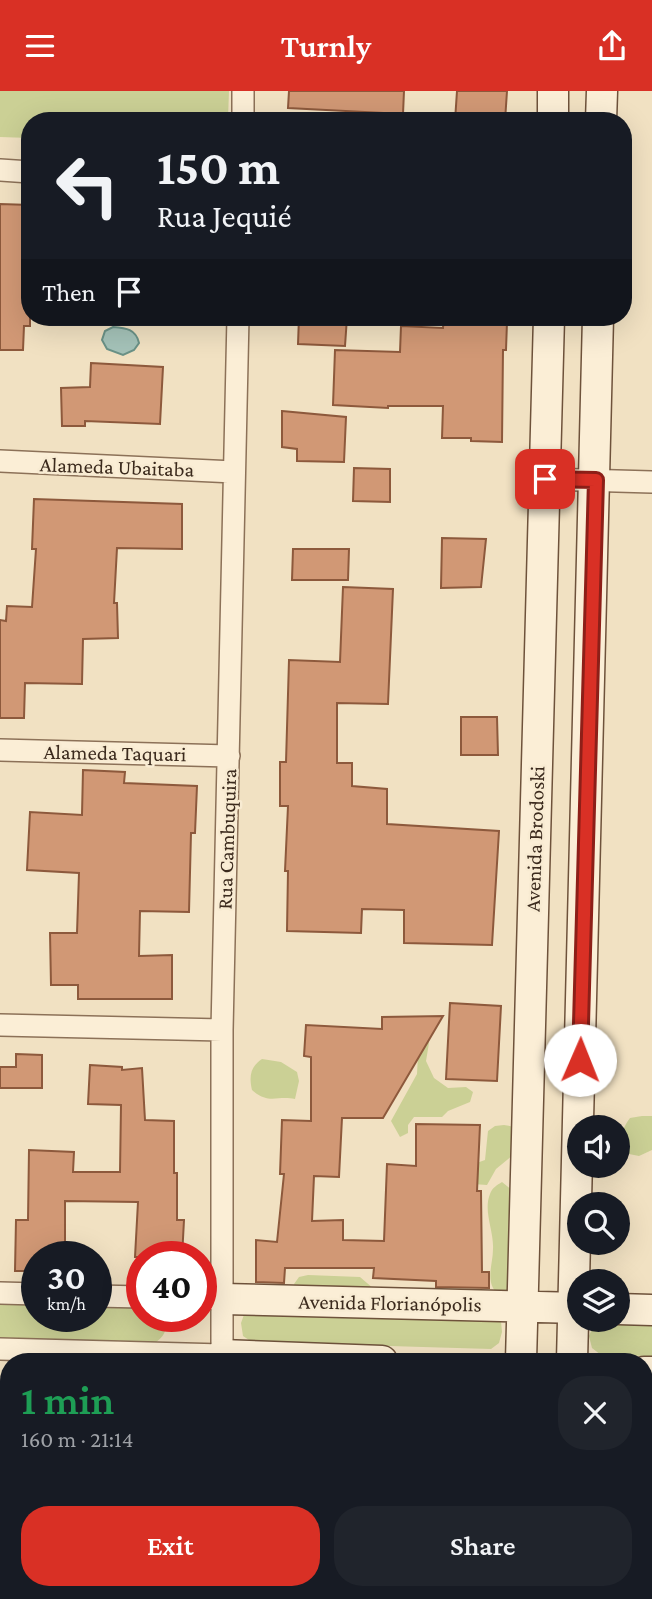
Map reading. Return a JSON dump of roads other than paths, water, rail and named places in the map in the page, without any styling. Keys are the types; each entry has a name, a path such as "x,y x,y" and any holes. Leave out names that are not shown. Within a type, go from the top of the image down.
{"street":[{"path":"243,91 243,112"},
{"path":"553,91 553,112"},
{"path":"601,91 601,112"},
{"path":"0,170 21,171"},
{"name":"Rua Cambuquira","path":"214,1241 222,1030 238,326"},
{"name":"Avenida Brodoski","path":"521,1353 549,326"},
{"path":"577,1269 598,326"},
{"name":"Alameda Ubaitaba","path":"0,461 234,472"},
{"path":"545,479 652,482"},
{"name":"Alameda Taquari","path":"0,750 229,756"},
{"path":"0,1025 222,1030"},
{"path":"0,1293 21,1294"},
{"name":"Avenida Florianópolis","path":"217,1299 567,1308"},
{"path":"630,1309 652,1310"},
{"name":"Rua Cambuquira","path":"217,1328 221,1353"},
{"path":"573,1353 574,1332"},
{"path":"0,1349 99,1353"}],"water":[{"path":"113,327 133,332 139,343 134,350 123,355 107,349 102,340 105,331"}]}
